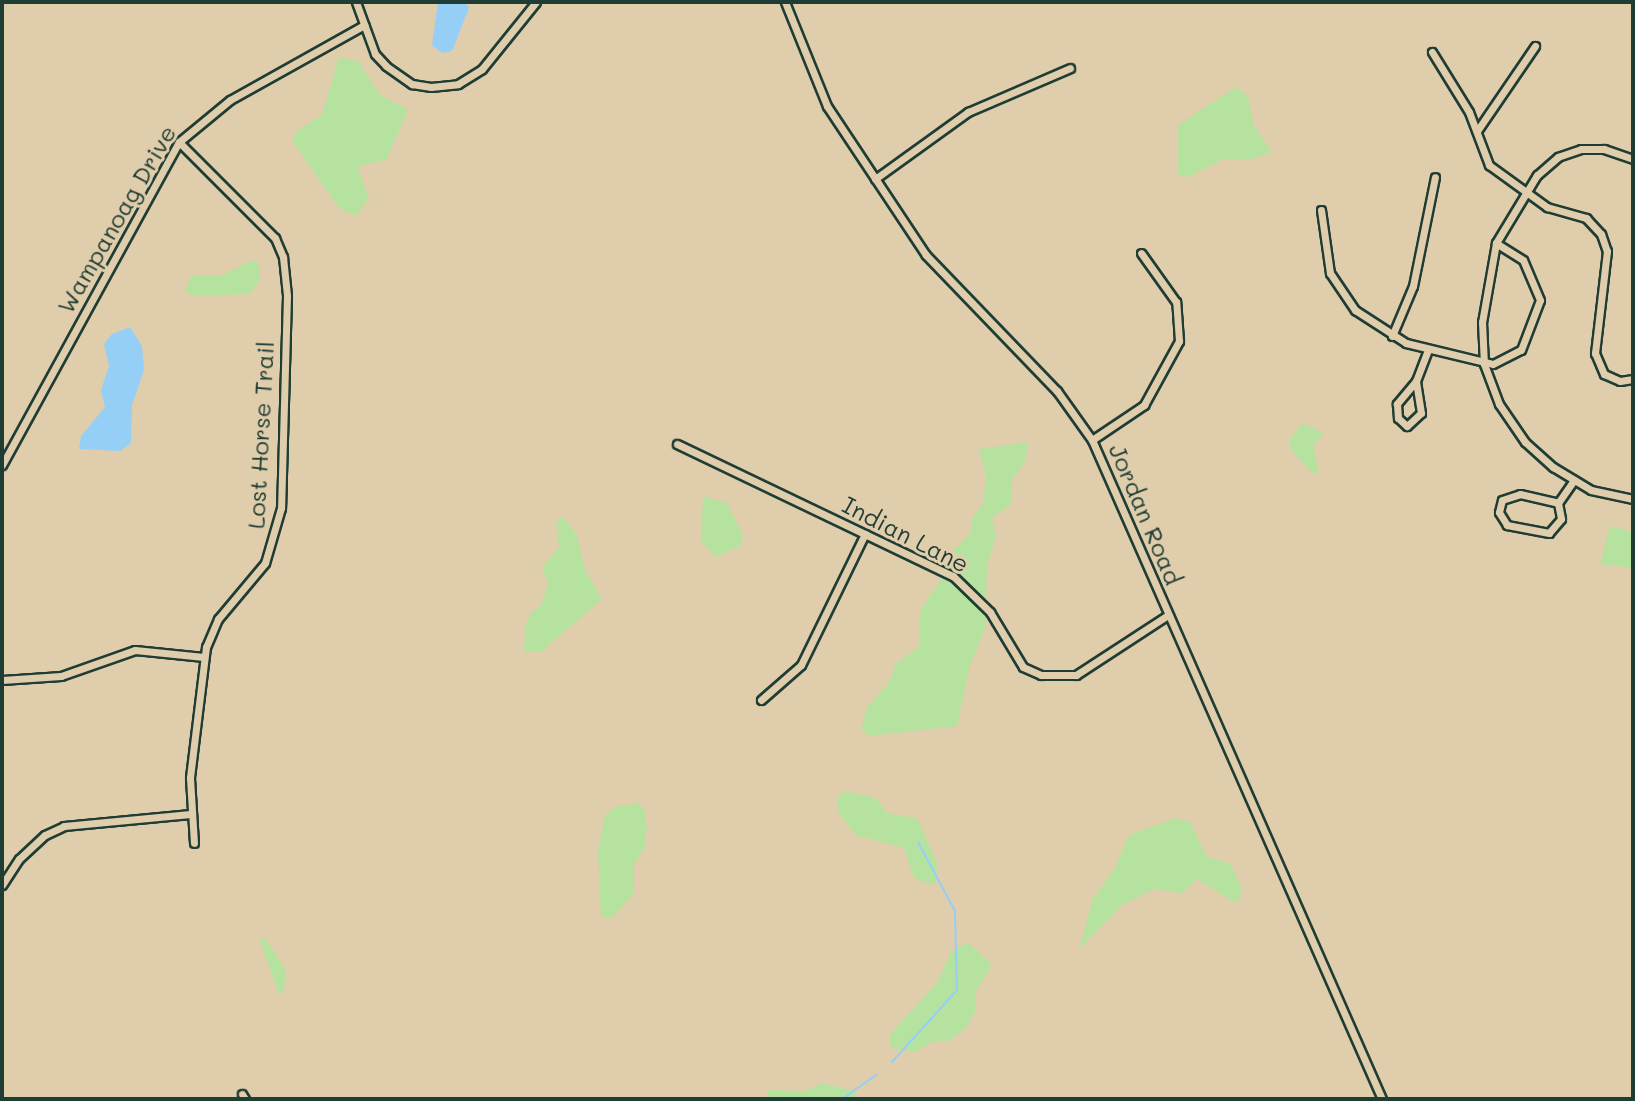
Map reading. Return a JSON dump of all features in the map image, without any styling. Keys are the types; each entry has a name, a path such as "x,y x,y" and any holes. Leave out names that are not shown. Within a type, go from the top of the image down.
{"street":[{"path":"356,2 375,54 394,74 421,86 449,86 482,69 536,2"},
{"name":"Jordan Road","path":"785,2 817,89 875,179 946,280 1057,391 1092,440 1382,1099"},
{"name":"Wampanoag Drive","path":"2,465 179,142 230,100 364,25"},
{"path":"1477,131 1535,46"},
{"path":"1432,52 1477,131 1489,165 1547,207 1586,218 1601,234 1607,251 1595,353 1604,374 1620,381 1633,379"},
{"path":"875,179 968,112 1070,68"},
{"name":"Lost Horse Trail","path":"179,142 269,231 283,257 287,279 284,438 274,546 254,579 218,619 204,657 190,814 194,843"},
{"path":"1633,159 1604,149 1569,151 1547,165 1524,191 1496,243 1483,300 1484,364 1509,421 1537,454 1574,480 1633,499"},
{"path":"1392,336 1413,286 1435,177"},
{"path":"1321,210 1333,280 1355,310 1392,336 1428,350 1484,364 1517,354 1540,300 1523,260 1496,243"},
{"path":"1092,440 1144,405 1179,341 1176,302 1141,253"},
{"path":"1416,381 1422,409 1417,421 1407,426 1398,418 1397,404 1416,381 1428,350"},
{"name":"Indian Lane","path":"677,444 967,586 990,612 1023,667 1041,675 1076,675 1168,615"},
{"path":"1558,503 1520,494 1502,500 1499,512 1507,525 1549,533 1561,519 1558,503 1574,480"},
{"path":"761,700 801,665 865,534"},
{"path":"2,680 61,676 126,651 204,657"},
{"path":"2,885 19,859 64,826 190,814"}],"green space":[{"path":"339,57 358,61 379,94 408,110 386,160 357,166 369,197 356,216 339,208 293,142 294,133 322,115"},
{"path":"1236,87 1248,96 1254,126 1272,152 1247,160 1224,159 1187,177 1178,174 1178,125"},
{"path":"253,260 260,264 260,280 250,294 193,296 185,290 192,275 220,276"},
{"path":"1302,423 1324,433 1313,446 1319,471 1313,474 1290,449 1289,441"},
{"path":"1029,442 1025,462 1012,479 1011,504 992,518 996,536 987,565 985,629 970,665 957,726 869,736 861,728 867,707 889,683 896,664 920,646 919,613 943,576 943,561 972,531 972,518 983,503 986,476 979,449"},
{"path":"703,496 727,503 743,535 741,545 717,557 701,543"},
{"path":"562,516 577,535 585,570 602,599 542,651 524,652 525,627 531,612 541,606 548,583 542,568 559,547 556,523"},
{"path":"1610,526 1633,532 1633,568 1600,564"},
{"path":"844,791 876,798 887,813 917,818 937,862 936,886 914,878 904,848 856,835 838,812 837,798"},
{"path":"637,803 644,808 647,826 644,850 634,864 633,895 611,918 601,918 598,852 605,815 615,807"},
{"path":"1176,818 1190,821 1206,856 1231,864 1242,890 1239,901 1233,902 1197,879 1182,893 1154,889 1122,905 1079,950 1093,898 1115,868 1129,835"},
{"path":"265,938 286,970 284,994 278,992 260,941"},
{"path":"968,942 992,965 976,991 975,1012 966,1028 949,1041 931,1042 916,1052 891,1048 889,1035 936,984 951,952"},
{"path":"822,1083 854,1091 857,1099 765,1099 769,1090 805,1091"}],"water":[{"path":"438,2 465,2 469,8 452,51 442,53 432,45"},
{"path":"130,327 142,346 144,370 132,405 131,443 120,451 79,449 81,436 105,407 101,390 109,366 104,344 112,334"}],"waterway":[{"path":"892,1062 957,990 955,911 918,842"},
{"path":"842,1099 876,1075"}]}
